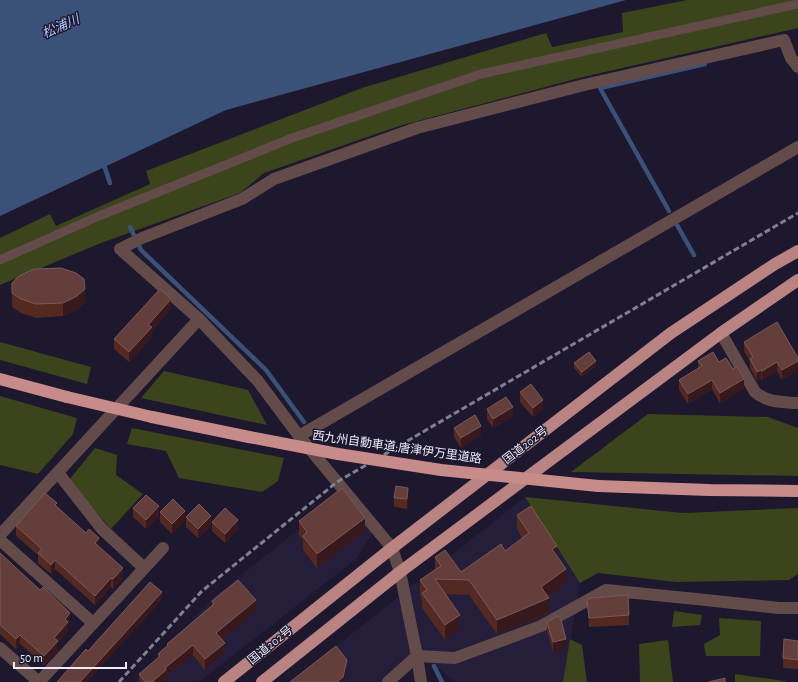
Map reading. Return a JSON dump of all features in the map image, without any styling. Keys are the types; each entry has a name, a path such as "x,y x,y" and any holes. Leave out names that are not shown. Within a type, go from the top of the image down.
{"highway":[{"name":"国道202号","path":"224,682 392,548 671,333 798,251"},
{"name":"国道202号","path":"262,682 400,572 721,332 798,280"},
{"name":"西九州自動車道;唐津伊万里道路","path":"0,379 67,397 152,417 338,454 441,470 598,486 795,491"}],"street":[{"path":"420,682 417,656 400,572 392,548 299,436 258,380 199,319 120,249 142,238 242,199 274,179 425,126 584,85 784,40 791,58 798,67"},
{"path":"299,436 798,147"},
{"path":"0,535 199,319"},
{"path":"721,332 755,392 769,401 798,403"},
{"path":"58,473 102,529 144,568"},
{"path":"0,540 93,623"},
{"path":"0,648 39,682 163,548"},
{"path":"388,682 417,656 455,658 541,626 606,590 779,608 798,608"}],"lane":[{"path":"0,260 99,216 292,138 481,74 798,4"}],"shaded area":[{"path":"341,496 373,533 356,559 199,682 136,682 212,598"},
{"path":"525,497 580,583 563,682 455,682 417,650 382,682 291,682"}],"green space":[{"path":"687,0 798,0 798,28 583,77 399,126 264,173 240,193 101,243 0,285 0,238 50,214 56,226 150,184 146,171 362,88 546,33 552,47 623,32 622,13"},
{"path":"0,342 91,367 87,384 0,360"},
{"path":"164,371 248,390 267,425 141,398"},
{"path":"0,396 77,418 73,434 38,474 0,465"},
{"path":"648,414 768,417 798,428 798,476 571,472"},
{"path":"132,428 284,458 278,481 262,492 179,478 166,451 127,444"},
{"path":"95,448 117,455 116,475 143,494 111,529 69,480"},
{"path":"525,497 683,513 798,508 798,574 789,580 676,582 598,573 580,583"},
{"path":"674,611 702,615 700,625 672,627"},
{"path":"719,618 761,621 760,656 706,656 704,644 720,635"},
{"path":"570,639 582,645 587,682 563,682"},
{"path":"668,640 673,682 640,682 639,644"},
{"path":"735,674 784,681 785,682 735,682"}],"water":[{"name":"松浦川","path":"0,0 626,0 226,110 0,216"}],"building":[{"path":"61,268 76,273 84,279 85,289 77,296 63,303 36,304 21,299 12,293 12,283 19,276 34,269"},
{"path":"160,289 171,299 148,325 152,327 129,352 114,339"},
{"path":"777,322 798,358 798,361 782,370 777,362 762,371 757,372 750,359 753,357 744,342"},
{"path":"589,352 596,361 582,372 574,363"},
{"path":"713,352 719,362 726,358 733,369 737,366 744,379 720,393 712,380 688,394 679,380 702,366 698,361"},
{"path":"531,384 543,400 533,408 520,392"},
{"path":"506,397 513,407 493,419 487,409"},
{"path":"475,415 481,426 461,438 454,428"},
{"path":"396,486 408,488 407,499 394,498"},
{"path":"342,488 365,518 317,554 303,536 307,532 299,521"},
{"path":"45,493 57,503 55,505 86,533 89,529 99,538 95,543 123,568 113,579 111,578 95,596 55,560 51,565 38,553 42,549 16,526"},
{"path":"146,495 159,506 146,520 133,508"},
{"path":"173,499 185,511 172,524 160,512"},
{"path":"199,504 211,516 198,529 186,517"},
{"path":"531,506 557,546 552,549 566,569 541,587 549,598 497,620 469,580 435,579 460,615 445,625 422,593 427,590 420,580 441,566 435,557 445,550 461,572 501,544 505,551 529,533 517,515"},
{"path":"225,508 238,520 225,534 212,522"},
{"path":"0,553 40,590 43,587 70,613 65,619 68,622 54,638 58,641 44,656 20,635 16,639 0,625"},
{"path":"238,580 256,600 216,633 225,643 205,659 193,645 165,668 166,670 152,682 145,682 139,674 160,656 158,654 168,645 167,644 214,604 212,601"},
{"path":"150,582 162,592 80,682 57,682 86,649 88,651"},
{"path":"628,595 629,615 589,618 587,600 591,598"},
{"path":"558,616 561,620 566,639 553,642 547,622"},
{"path":"784,639 798,641 798,660 783,658"},
{"path":"336,646 347,660 343,677 337,682 290,682"},
{"path":"725,678 725,682 709,682"}],"waterway":[{"path":"669,211 600,88 705,64"},
{"path":"103,162 110,183"},
{"path":"677,225 694,255"},
{"path":"130,227 141,250 266,370 304,422"},
{"path":"434,666 442,682"}],"railway":[{"path":"119,682 202,591 337,482 798,213"}]}
